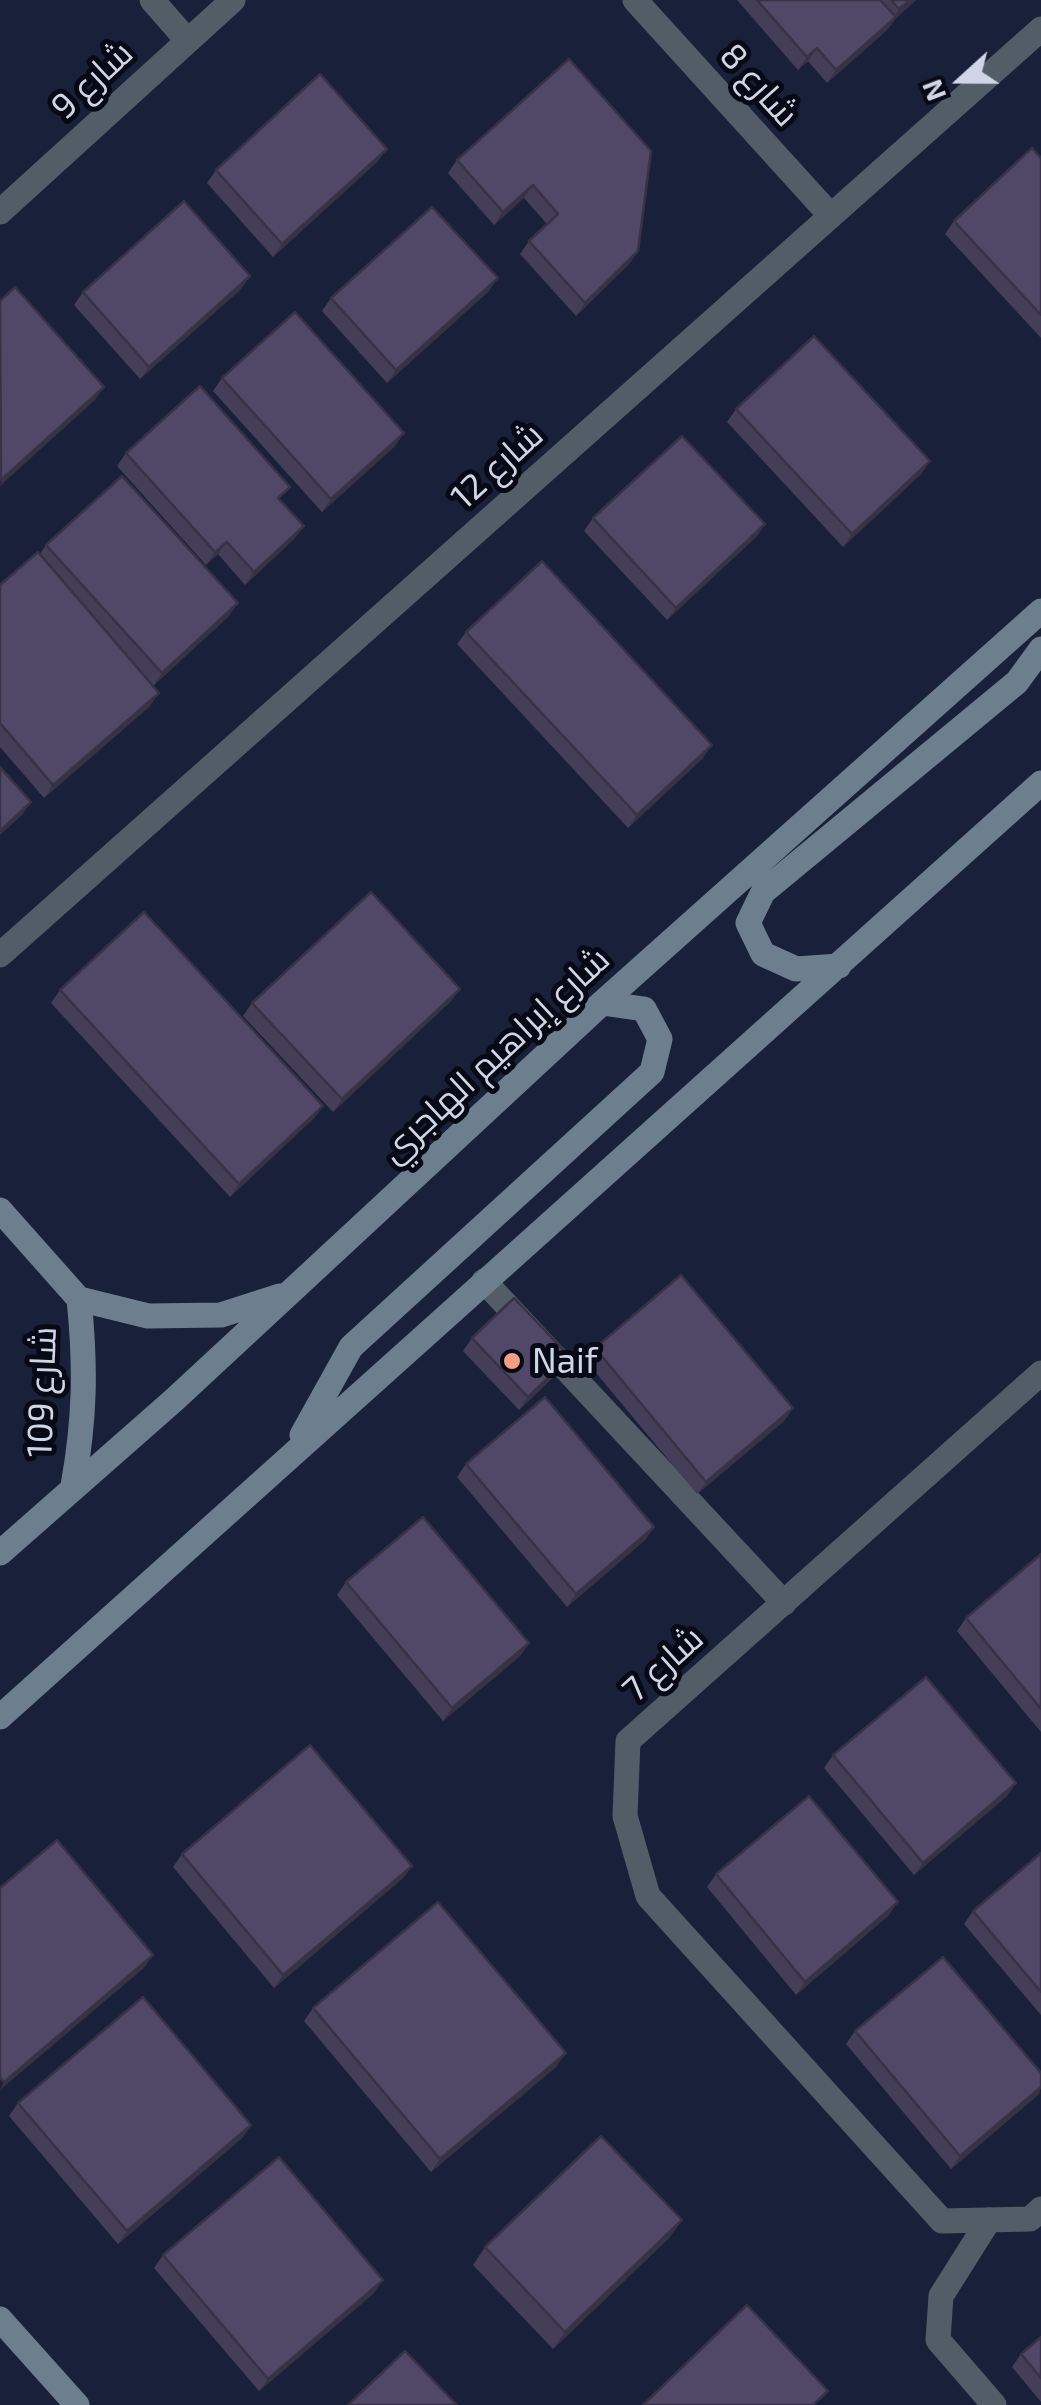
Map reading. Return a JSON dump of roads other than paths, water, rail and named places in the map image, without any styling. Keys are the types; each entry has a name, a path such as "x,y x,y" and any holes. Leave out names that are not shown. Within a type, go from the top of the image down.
{"main road":[{"name":"شارع إبراهيم الهاجري","path":"0,1553 174,1400 602,1003 1041,611"},
{"path":"839,966 796,969 763,954 748,923 763,892 1017,682 1041,649"},
{"path":"0,1717 1041,782"},
{"path":"292,1452 350,1348 652,1072 660,1039 644,1009 602,1003"},
{"name":"شارع 109","path":"0,1210 78,1298 148,1316 221,1315 289,1293"},
{"name":"شارع 109","path":"73,1486 84,1424 85,1361 78,1298"},
{"path":"5,2327 77,2405"}],"street":[{"name":"شارع 9","path":"152,0 188,40"},
{"name":"شارع 9","path":"0,212 233,0"},
{"name":"شارع 8","path":"635,0 830,216"},
{"name":"شارع 12","path":"0,955 1041,29"},
{"path":"484,1281 784,1603"},
{"name":"شارع 7","path":"1041,1373 628,1741 625,1816 648,1896 942,2220 1030,2219 1041,2209"},
{"path":"989,2220 941,2296 938,2340 994,2405"}],"place":[{"name":"Naif","path":"512,1361"}]}
